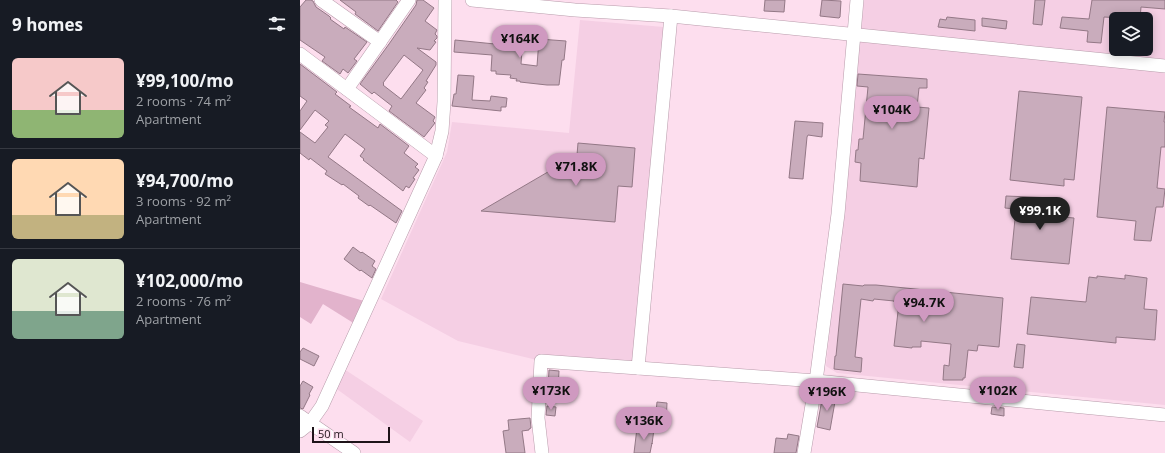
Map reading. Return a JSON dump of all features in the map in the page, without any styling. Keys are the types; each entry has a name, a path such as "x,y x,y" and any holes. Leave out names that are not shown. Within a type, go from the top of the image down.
{"street":[{"path":"321,0 380,42"},
{"path":"347,89 407,0"},
{"path":"354,453 303,423 322,406 436,156 442,131 444,102 445,0"},
{"path":"472,0 575,5 1165,66"},
{"path":"804,453 816,381 838,214 857,0"},
{"path":"638,368 670,16"},
{"path":"300,54 436,156"},
{"path":"542,453 538,418 541,361 816,381 1165,411"}],"shaded area":[{"path":"864,0 1165,0 1165,405 837,373 826,366"},
{"path":"580,20 664,27 644,231 638,368 541,361 458,341 381,299 447,152 452,122 569,133"},
{"path":"300,282 364,301 355,324 323,304 311,324 300,317"},
{"path":"344,369 423,421 410,442 334,387"}],"building":[{"path":"306,0 313,1 316,7 329,16 331,18 330,19 367,42 354,59 357,61 348,73 343,69 340,74 322,61 325,57 300,40 300,7"},
{"path":"340,0 396,0 398,2 378,31 355,14 356,12"},
{"path":"417,0 423,0 434,8 425,21 437,30 435,34 437,38 434,41 436,42 430,50 417,48 436,62 436,65 426,81 428,82 424,88 426,90 416,103 435,117 433,121 435,123 424,137 389,111 392,106 374,92 372,94 360,84 416,5","holes":["404,55 423,70 401,99 383,85"]},
{"path":"765,0 785,0 784,12 764,11"},
{"path":"822,0 841,1 839,18 820,16"},
{"path":"1035,0 1045,0 1042,25 1033,24"},
{"path":"1092,0 1165,0 1165,9 1141,7 1141,12 1109,12 1109,17 1104,17 1101,43 1087,42 1088,31 1060,28 1062,17 1089,19"},
{"path":"947,17 975,20 975,31 938,27 940,19 946,20"},
{"path":"982,18 1007,21 1006,29 982,26"},
{"path":"500,34 523,37 521,64 537,66 539,39 566,41 559,85 516,81 517,79 510,78 511,75 496,74 496,71 491,71 492,55 454,52 455,40 495,44 496,36 500,36"},
{"path":"300,64 337,92 335,94 351,106 349,107 378,128 380,124 409,146 404,153 418,164 415,167 419,170 413,178 415,179 409,188 406,186 403,191 363,160 364,159 360,156 365,149 345,134 328,157 402,211 396,223 358,198 359,196 343,184 342,185 325,174 327,171 310,158 309,160 300,153 300,132 315,143 328,127 325,125 329,121 315,110 300,130 300,111 307,101 300,96"},
{"path":"858,74 927,79 927,88 919,88 917,107 929,108 924,159 919,158 917,187 860,181 861,163 855,162 856,150 858,150 859,139 863,139 868,87 857,86"},
{"path":"458,75 474,76 472,100 490,101 491,96 507,98 506,107 501,107 501,111 452,106 454,94 456,94"},
{"path":"1019,91 1082,97 1074,180 1064,179 1064,186 1010,180"},
{"path":"1107,107 1165,112 1165,147 1161,147 1157,188 1165,189 1163,207 1156,207 1151,241 1134,240 1136,221 1097,217"},
{"path":"795,121 823,123 822,137 808,135 807,137 803,179 789,178"},
{"path":"578,143 635,148 632,187 618,186 615,222 481,211 577,155"},
{"path":"1006,196 1054,198 1053,216 1074,218 1069,264 1011,259 1016,209 1005,208"},
{"path":"353,247 375,261 372,266 376,269 372,278 344,259"},
{"path":"1125,275 1147,278 1144,309 1157,310 1155,340 1116,337 1116,343 1027,334 1031,297 1086,302 1089,277 1097,278 1097,276 1125,279"},
{"path":"843,284 863,286 876,285 1003,298 999,347 978,345 977,351 968,350 965,378 963,378 963,380 943,380 944,365 949,366 951,344 921,341 921,347 912,348 894,346 899,303 894,301 874,299 873,301 861,299 855,357 862,358 861,372 834,369"},
{"path":"1017,344 1025,345 1023,368 1014,367"},
{"path":"303,348 319,356 314,366 300,359 300,352"},
{"path":"549,370 559,371 558,389 548,388"},
{"path":"303,381 313,387 303,409 300,408 300,386"},
{"path":"823,394 836,396 830,430 817,427"},
{"path":"657,402 667,403 666,424 655,422"},
{"path":"547,406 556,407 555,416 546,415"},
{"path":"992,407 1004,408 1004,416 991,414"},
{"path":"530,418 531,428 529,430 522,431 525,453 506,453 503,431 509,430 508,420"},
{"path":"637,428 654,429 650,453 634,453"},
{"path":"788,434 799,436 796,453 774,453 776,438 787,439"}]}
